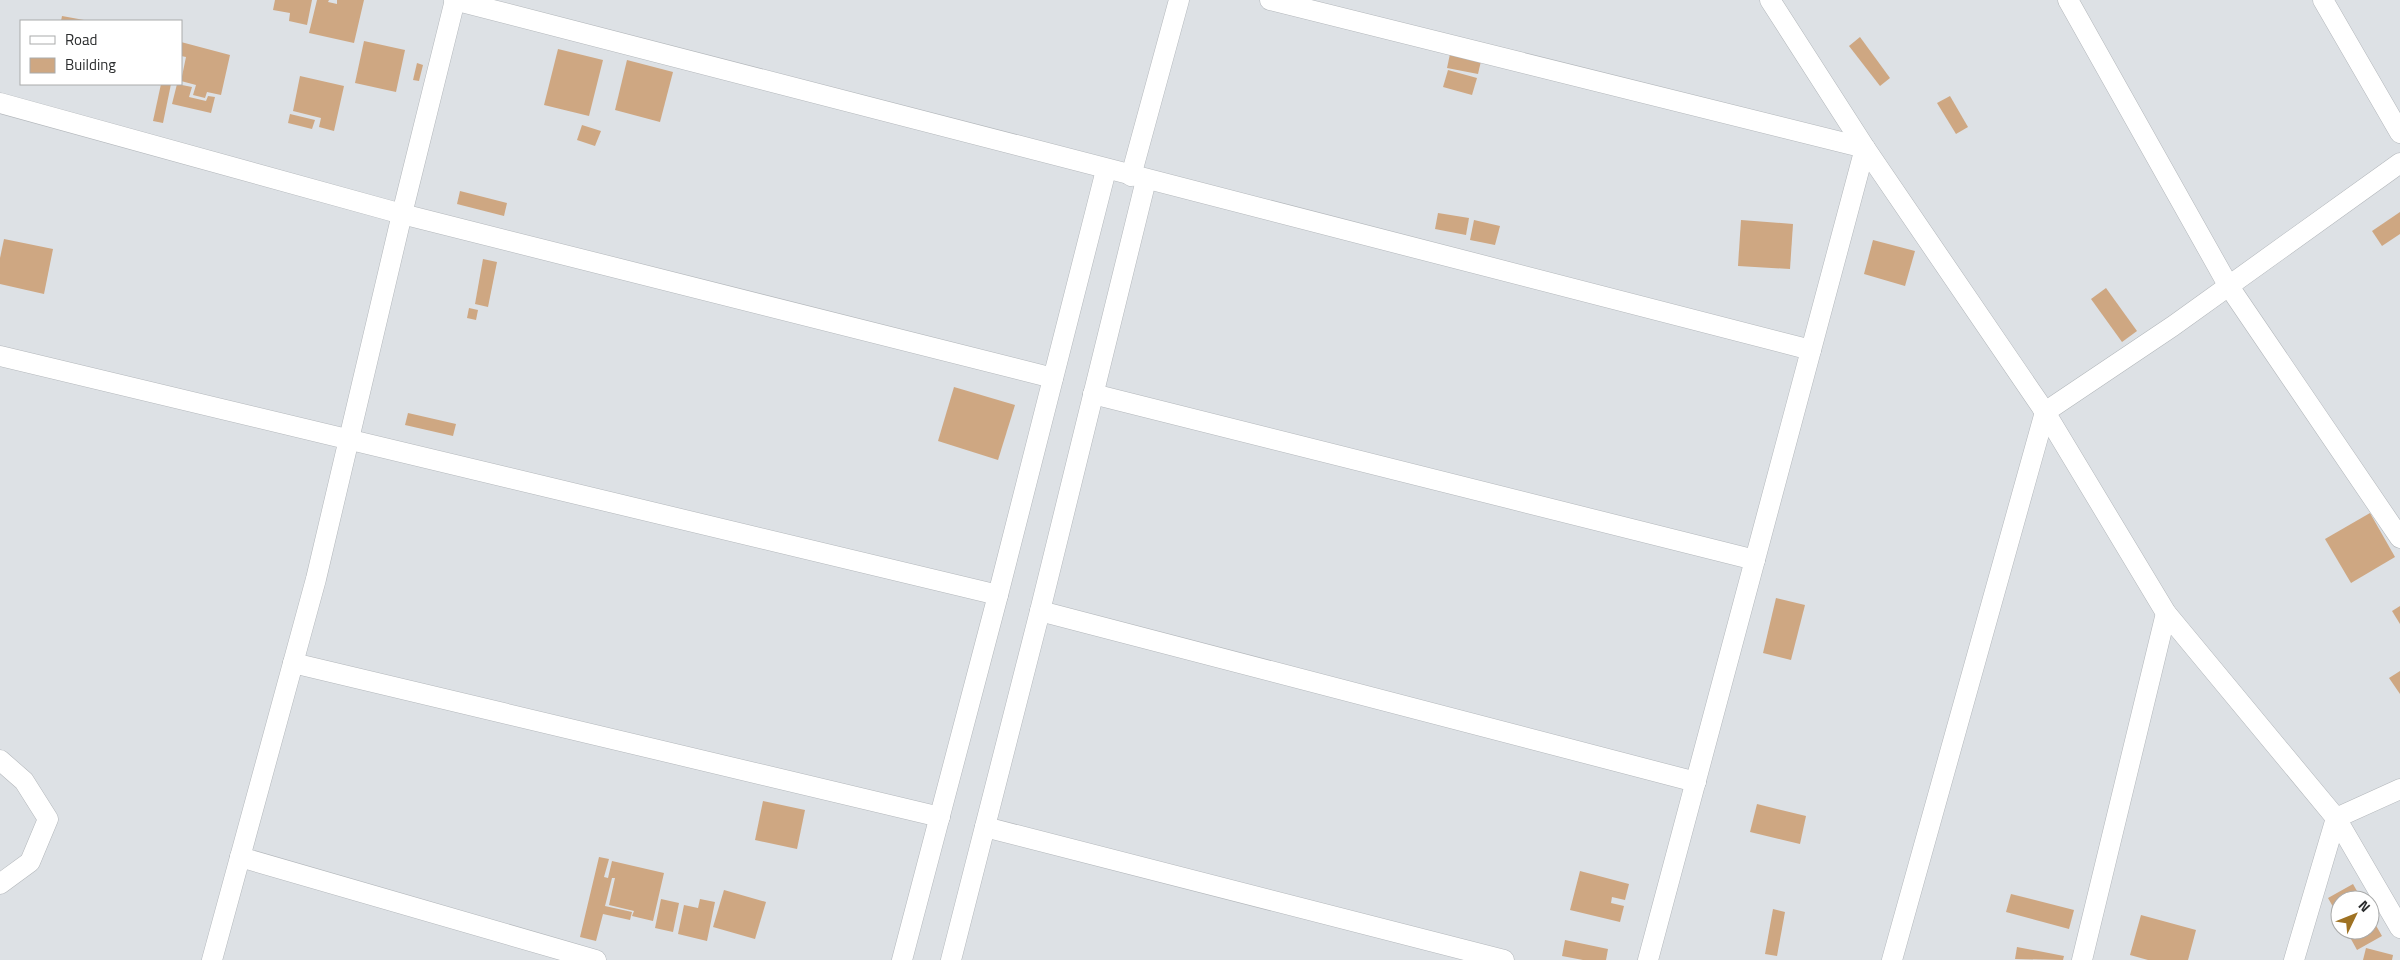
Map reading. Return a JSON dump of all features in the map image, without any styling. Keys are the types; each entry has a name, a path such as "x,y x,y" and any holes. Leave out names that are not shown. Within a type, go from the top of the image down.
{"street":[{"path":"212,960 316,579 402,214 455,0 1106,170 1811,350"},
{"path":"951,960 1094,394 1138,178 1179,0"},
{"path":"1270,0 1865,148"},
{"path":"1770,0 1865,148 2045,412 2166,612 2336,818 2400,928"},
{"path":"2068,0 2228,285 2400,538"},
{"path":"2324,0 2400,133"},
{"path":"0,103 402,214 1053,378"},
{"path":"1648,960 1865,148"},
{"path":"1892,960 2045,412 2173,326 2400,163"},
{"path":"902,960 998,595 1106,170"},
{"path":"0,356 998,595"},
{"path":"1094,394 1755,560"},
{"path":"1040,611 1696,782"},
{"path":"2082,960 2166,612"},
{"path":"294,663 940,817"},
{"path":"0,760 24,781 48,819 30,862 0,884"},
{"path":"2294,960 2336,818 2400,789"},
{"path":"985,827 1504,960"},
{"path":"240,857 596,960"}],"building":[{"path":"275,0 312,0 307,25 289,21 290,13 273,10"},
{"path":"317,0 329,0 328,2 337,4 337,0 364,0 354,43 309,33"},
{"path":"62,16 84,20 61,20"},
{"path":"1860,37 1890,78 1880,86 1849,46"},
{"path":"364,41 405,50 396,92 355,83"},
{"path":"182,42 230,55 221,95 207,92 205,98 193,95 196,85 182,81 186,57 182,56"},
{"path":"558,49 603,60 589,116 544,105"},
{"path":"1450,54 1481,61 1478,74 1447,68"},
{"path":"627,60 673,72 660,122 615,110"},
{"path":"417,63 423,65 419,81 413,80"},
{"path":"1448,70 1477,78 1472,95 1443,87"},
{"path":"300,76 344,86 334,131 319,127 321,118 293,111"},
{"path":"161,85 171,85 163,123 153,121"},
{"path":"177,85 192,87 189,97 206,101 208,96 215,97 211,113 172,104"},
{"path":"1950,96 1968,127 1956,134 1937,103"},
{"path":"290,114 315,120 312,129 288,123"},
{"path":"582,125 601,131 595,146 577,140"},
{"path":"460,191 507,203 504,216 457,204"},
{"path":"2400,212 2400,234 2382,246 2372,231"},
{"path":"1438,213 1469,218 1466,235 1435,229"},
{"path":"1474,220 1500,226 1495,245 1470,240"},
{"path":"1741,220 1793,224 1790,269 1738,266"},
{"path":"4,239 53,249 44,294 0,284 0,258"},
{"path":"1873,240 1915,251 1905,286 1864,274"},
{"path":"483,259 497,262 488,307 475,304"},
{"path":"2106,288 2137,331 2122,342 2091,299"},
{"path":"469,308 478,310 476,320 467,318"},
{"path":"954,387 1015,405 998,460 938,441"},
{"path":"408,413 456,424 453,436 405,425"},
{"path":"2370,513 2395,557 2351,583 2325,539"},
{"path":"1776,598 1805,605 1791,660 1763,653"},
{"path":"2400,606 2400,624 2392,611"},
{"path":"2400,671 2400,694 2389,678"},
{"path":"763,801 805,810 797,849 755,840"},
{"path":"1757,804 1806,816 1800,844 1750,832"},
{"path":"599,857 609,859 604,877 608,878 612,861 664,873 653,921 632,916 634,911 609,905 615,878 612,878 605,906 632,912 630,920 603,914 596,941 580,937"},
{"path":"1580,871 1629,884 1625,900 1612,897 1611,903 1624,906 1620,922 1570,910"},
{"path":"2353,884 2356,890 2342,890"},
{"path":"724,890 766,902 755,939 713,927"},
{"path":"2011,894 2074,910 2069,929 2006,912"},
{"path":"661,899 679,903 673,932 655,928"},
{"path":"700,899 715,902 707,941 678,934 684,905 698,908"},
{"path":"1773,909 1785,912 1777,956 1765,954"},
{"path":"2141,915 2196,930 2188,960 2148,960 2130,955"},
{"path":"1565,940 1608,949 1606,960 1583,960 1562,956"},
{"path":"2352,940 2375,940 2357,950"},
{"path":"2017,947 2064,956 2063,960 2015,959"},
{"path":"2366,948 2393,955 2392,960 2363,960"}]}
